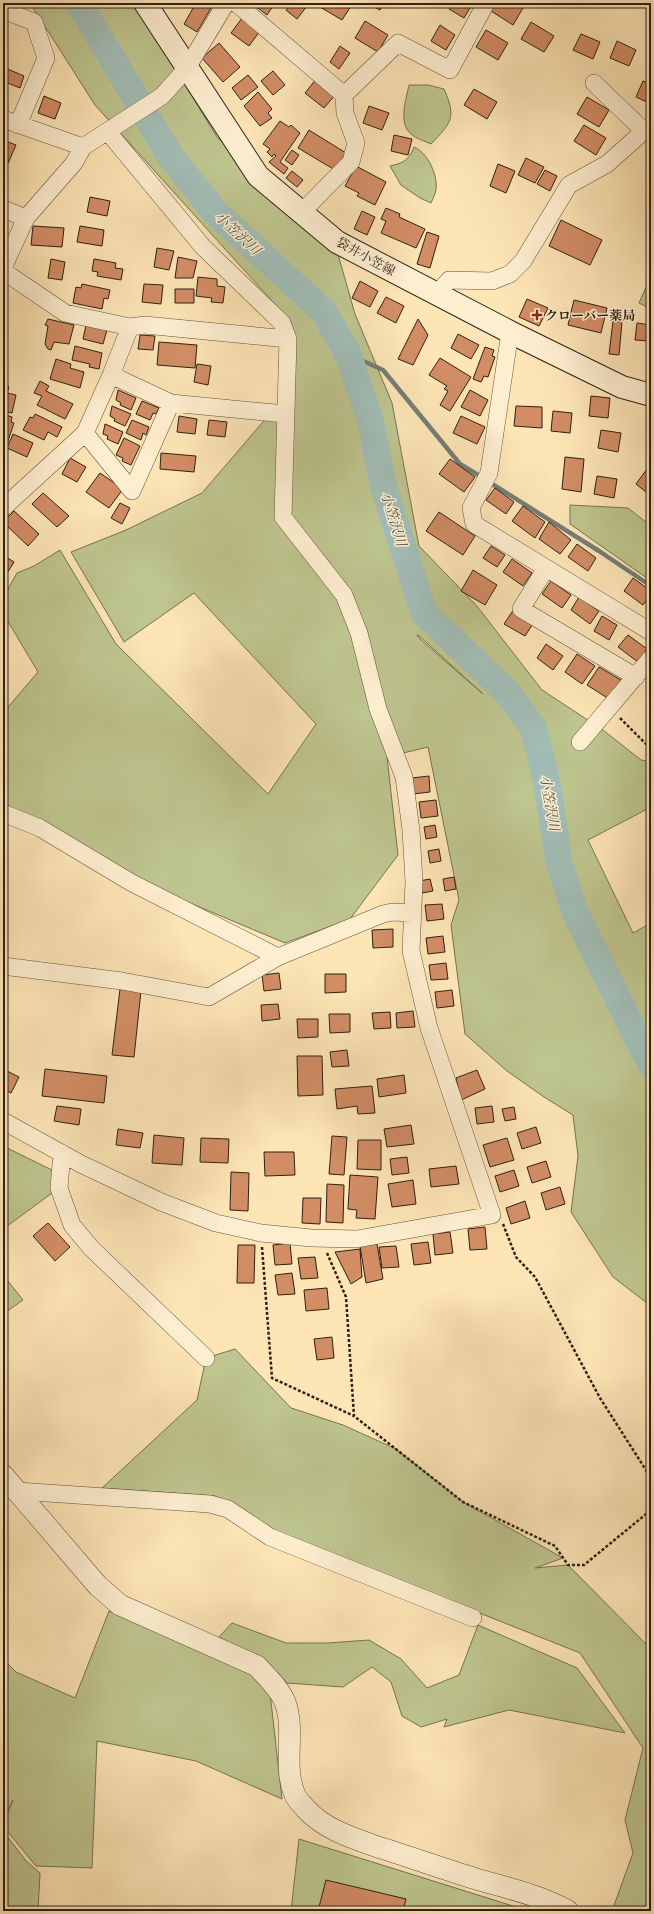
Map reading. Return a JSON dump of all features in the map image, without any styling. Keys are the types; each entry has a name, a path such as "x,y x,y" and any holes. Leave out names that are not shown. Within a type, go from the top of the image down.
{"main road":[{"name":"袋井小笠線","path":"145,3 258,176 337,242 510,332 622,387 651,395"}],"street":[{"path":"226,3 187,68 162,96 110,131 83,147 74,162 26,218 3,270 65,313 130,327 145,325 288,339"},
{"path":"236,3 344,95 345,113 356,143 351,162 301,213"},
{"path":"344,95 398,43 450,70 486,3"},
{"path":"3,10 34,22 46,58 10,122 83,147"},
{"path":"437,294 449,280 492,281 510,274 523,261 569,186 608,164 648,129 594,84"},
{"path":"3,1121 62,1153 161,1202 216,1223 261,1233 321,1238 357,1239 492,1215 429,1028 411,951 414,882 411,830 404,777 378,709 359,633 344,595 284,517 285,414 288,339 282,323 203,247 110,131"},
{"path":"3,209 26,218"},
{"path":"3,508 85,433 111,375 130,327"},
{"path":"510,332 489,473 471,508 474,524 651,632"},
{"path":"111,375 171,403 285,414"},
{"path":"85,433 132,491 171,403"},
{"path":"546,568 521,609 636,677"},
{"path":"580,742 651,658"},
{"path":"3,814 40,828 132,883 278,957"},
{"path":"3,966 122,981 209,997 278,957 383,914 392,912 413,912"},
{"path":"62,1153 59,1188 72,1224 91,1248 206,1358"},
{"path":"8,1484 210,1504 228,1509 270,1537 472,1618"},
{"path":"8,1484 98,1586 120,1604 257,1666 272,1682 285,1701 290,1723 288,1755 291,1780 295,1796 309,1812 329,1828 369,1844 452,1872 551,1901 568,1911"}],"path":[{"path":"610,707 651,749"},
{"path":"492,1215 504,1225 516,1257 535,1277 600,1398 651,1478"},
{"path":"261,1233 272,1378 354,1416 463,1502 554,1546 568,1564 584,1565 651,1510"},
{"path":"321,1238 346,1297 354,1416"}],"green space":[{"path":"30,3 135,3 217,137 337,251 355,314 392,403 419,546 476,605 542,690 603,730 641,760 651,762 651,807 588,840 633,933 651,923 651,1306 613,1277 571,1212 578,1156 573,1115 507,1071 465,1034 451,925 459,900 428,747 387,757 398,855 350,919 285,943 107,868 3,802 3,713 38,672 3,613 3,598 17,573 34,566 60,550 116,644 268,794 316,724 194,593 124,642 71,552 126,530 202,493 286,395 290,321 95,105","holes":["418,635 483,694 421,640"]},
{"path":"409,85 428,85 444,89 448,99 451,114 450,120 443,131 431,144 413,136 405,124 404,111"},
{"path":"414,147 424,154 434,171 436,190 431,203 420,198 401,185 390,166 399,164 408,158"},
{"path":"651,276 651,309 639,303"},
{"path":"570,505 628,508 651,526 651,581 570,524"},
{"path":"3,1146 60,1174 59,1188 3,1229"},
{"path":"3,1275 23,1300 3,1314"},
{"path":"235,1349 291,1408 343,1425 396,1449 463,1502 563,1558 535,1568 568,1565 651,1649 651,1911 612,1911 633,1853 625,1820 643,1748 580,1653 276,1532 215,1496 102,1488 197,1400 206,1358"},
{"path":"109,1611 258,1676 270,1693 282,1799 196,1761 97,1741 92,1868 36,1866 3,1826 13,1800 3,1818 3,1659 16,1672 75,1698"},
{"path":"232,1623 286,1643 328,1643 369,1640 401,1659 427,1688 459,1675 478,1625 577,1668 625,1733 509,1710 444,1727 447,1719 421,1727 402,1716 391,1682 372,1667 343,1687 287,1683 268,1663 219,1637"},
{"path":"3,1831 26,1861 40,1873 38,1911 3,1911"},
{"path":"299,1839 529,1911 291,1911"}],"building":[{"path":"196,3 214,3 197,32 184,24"},
{"path":"255,3 275,3 267,15 254,5"},
{"path":"292,3 304,3 307,6 297,19 286,10"},
{"path":"322,3 353,3 342,20 320,7"},
{"path":"366,3 384,3 380,10"},
{"path":"453,3 473,3 464,18 449,9"},
{"path":"496,3 515,3 523,8 513,25 491,11"},
{"path":"242,18 260,31 249,46 231,33"},
{"path":"365,21 388,35 378,52 355,38"},
{"path":"531,22 554,36 544,52 521,39"},
{"path":"440,25 455,35 446,50 431,41"},
{"path":"486,30 508,43 498,60 476,47"},
{"path":"581,34 600,42 593,59 573,50"},
{"path":"617,41 636,50 629,66 610,58"},
{"path":"219,43 240,67 223,82 202,58"},
{"path":"340,46 350,53 339,69 330,62"},
{"path":"3,67 24,76 20,88 3,81"},
{"path":"273,71 285,85 273,95 261,81"},
{"path":"248,75 258,87 241,100 232,88"},
{"path":"317,78 336,94 324,108 305,93"},
{"path":"643,81 651,84 651,104 636,97"},
{"path":"474,89 497,102 487,119 464,105"},
{"path":"258,92 272,109 268,113 272,118 260,126 244,106"},
{"path":"44,96 61,103 55,119 38,113"},
{"path":"587,97 609,110 599,127 577,114"},
{"path":"369,106 389,113 382,130 363,123"},
{"path":"280,121 289,127 291,125 300,133 280,162 288,168 284,174 269,162 276,156 274,154 272,157 267,152 270,149 263,144"},
{"path":"584,125 606,138 596,155 574,141"},
{"path":"309,130 346,153 335,170 298,148"},
{"path":"394,135 412,139 408,155 391,151"},
{"path":"3,140 16,145 6,168 3,167"},
{"path":"292,150 299,155 292,165 285,160"},
{"path":"526,158 544,167 535,183 518,175"},
{"path":"498,164 515,171 506,193 490,186"},
{"path":"356,166 386,182 375,205 357,196 359,193 345,186"},
{"path":"545,170 557,176 550,191 537,184"},
{"path":"292,171 303,180 297,187 286,178"},
{"path":"90,197 110,201 107,216 87,212"},
{"path":"386,208 400,214 399,217 425,229 416,248 381,233 386,221 381,219"},
{"path":"362,211 375,217 367,235 354,229"},
{"path":"561,220 602,240 590,265 549,246"},
{"path":"33,226 64,228 62,247 31,245"},
{"path":"80,226 104,230 102,246 77,242"},
{"path":"427,232 439,236 430,268 417,264"},
{"path":"157,248 174,251 169,270 154,267"},
{"path":"178,257 197,261 193,278 175,278"},
{"path":"51,259 65,262 62,280 48,278"},
{"path":"94,259 116,263 115,268 123,269 121,280 97,276 98,272 92,271"},
{"path":"198,277 217,279 217,286 225,287 223,303 211,302 212,298 196,296"},
{"path":"360,281 378,291 370,307 352,298"},
{"path":"82,284 110,290 108,299 104,298 102,309 73,303 76,287 81,288"},
{"path":"144,284 163,285 161,304 142,302"},
{"path":"175,289 194,289 194,303 175,303"},
{"path":"386,297 404,306 396,323 377,313"},
{"path":"527,299 548,308 539,326 519,317"},
{"path":"574,300 607,308 601,333 568,325"},
{"path":"48,319 74,325 69,344 54,342 51,350 48,349 45,344 48,326 45,325"},
{"path":"418,319 428,335 413,365 398,359"},
{"path":"613,321 622,322 619,355 609,354"},
{"path":"637,323 651,325 651,341 635,340"},
{"path":"86,325 107,330 103,344 83,339"},
{"path":"458,334 479,345 471,359 451,348"},
{"path":"140,335 155,336 153,350 138,349"},
{"path":"159,342 197,345 195,368 157,365"},
{"path":"75,346 102,353 99,369 89,367 90,364 72,360"},
{"path":"485,347 494,350 492,356 495,357 488,377 484,376 481,382 473,379"},
{"path":"440,358 471,377 450,411 440,405 448,391 444,389 447,386 429,375"},
{"path":"56,359 71,364 70,368 84,372 80,388 50,379"},
{"path":"197,364 211,366 208,385 194,382"},
{"path":"40,381 49,386 46,391 73,404 65,419 37,405 42,396 34,393"},
{"path":"3,385 9,387 7,393 16,395 12,413 3,411"},
{"path":"118,390 136,398 131,410 120,405 121,403 116,400"},
{"path":"470,390 488,400 480,416 461,407"},
{"path":"591,396 610,398 608,418 589,416"},
{"path":"142,401 159,408 156,414 153,413 150,420 136,414"},
{"path":"112,406 131,414 125,426 114,421 115,419 110,416"},
{"path":"516,406 542,407 542,428 514,426"},
{"path":"553,411 572,413 570,433 551,431"},
{"path":"3,414 12,417 11,422 14,423 7,444 3,443"},
{"path":"35,414 62,427 57,437 48,432 44,440 23,430 30,417 33,418"},
{"path":"179,416 197,419 195,434 177,432"},
{"path":"461,416 485,427 477,444 453,433"},
{"path":"132,420 149,427 146,435 143,433 141,440 126,433"},
{"path":"209,420 227,422 225,437 207,435"},
{"path":"105,424 123,432 118,444 107,439 108,436 103,434"},
{"path":"601,430 621,433 618,452 598,448"},
{"path":"13,434 33,443 27,457 7,448"},
{"path":"124,438 140,446 131,465 122,461 123,458 116,455"},
{"path":"161,453 196,456 194,472 160,469"},
{"path":"565,457 584,459 581,492 562,489"},
{"path":"70,458 86,467 77,482 62,474"},
{"path":"450,459 475,477 464,492 439,474"},
{"path":"647,469 651,471 651,496 636,484"},
{"path":"100,473 123,489 109,508 86,492"},
{"path":"597,476 617,479 614,498 594,494"},
{"path":"495,488 514,502 506,514 486,500"},
{"path":"43,493 69,516 57,527 32,504"},
{"path":"120,503 130,508 122,524 111,518"},
{"path":"523,506 545,522 535,538 512,521"},
{"path":"14,511 39,534 28,546 3,522"},
{"path":"439,512 475,536 463,555 426,531"},
{"path":"549,522 571,540 560,554 539,539"},
{"path":"577,544 596,558 588,571 568,557"},
{"path":"491,546 505,555 497,567 483,558"},
{"path":"3,555 14,562 6,575 3,574"},
{"path":"512,559 532,573 523,586 503,572"},
{"path":"473,570 497,585 485,605 461,591"},
{"path":"633,578 651,591 651,594 643,605 624,591"},
{"path":"551,581 571,595 562,608 542,594"},
{"path":"579,597 599,611 590,624 571,610"},
{"path":"514,609 534,622 525,636 504,624"},
{"path":"602,616 617,625 609,640 594,631"},
{"path":"628,635 647,649 638,662 618,647"},
{"path":"546,644 563,656 553,670 537,658"},
{"path":"577,654 595,666 582,684 565,672"},
{"path":"599,667 621,680 609,699 587,685"},
{"path":"429,776 430,792 413,794 412,778"},
{"path":"436,800 438,816 421,818 419,802"},
{"path":"435,825 437,837 426,839 424,827"},
{"path":"439,849 441,861 430,863 428,851"},
{"path":"454,877 456,889 445,891 443,879"},
{"path":"430,879 433,891 422,893 419,881"},
{"path":"442,904 444,919 427,921 425,905"},
{"path":"393,929 393,947 373,948 372,930"},
{"path":"443,936 445,952 428,954 426,938"},
{"path":"446,963 448,979 431,980 429,965"},
{"path":"279,973 281,989 264,991 262,975"},
{"path":"325,974 346,974 346,992 325,993"},
{"path":"120,989 141,991 134,1057 112,1055"},
{"path":"452,990 454,1006 437,1008 435,992"},
{"path":"278,1004 280,1019 262,1021 261,1005"},
{"path":"413,1011 415,1027 397,1028 396,1013"},
{"path":"390,1012 391,1028 374,1029 372,1013"},
{"path":"329,1014 350,1014 350,1032 330,1033"},
{"path":"297,1019 318,1019 318,1037 298,1038"},
{"path":"347,1050 349,1066 332,1067 330,1052"},
{"path":"297,1056 322,1056 323,1095 298,1096"},
{"path":"3,1069 19,1077 11,1093 3,1089"},
{"path":"45,1069 107,1076 104,1103 42,1096"},
{"path":"477,1070 485,1089 461,1100 456,1078"},
{"path":"404,1075 406,1093 379,1097 377,1079"},
{"path":"372,1086 375,1113 358,1114 357,1106 337,1109 335,1089"},
{"path":"57,1106 81,1109 79,1125 54,1121"},
{"path":"492,1106 494,1122 477,1124 475,1108"},
{"path":"514,1107 516,1119 505,1121 502,1109"},
{"path":"411,1125 414,1144 387,1147 384,1129"},
{"path":"536,1127 541,1143 522,1149 517,1133"},
{"path":"118,1129 143,1133 140,1148 116,1145"},
{"path":"154,1135 184,1138 182,1165 152,1163"},
{"path":"332,1136 347,1137 344,1175 329,1174"},
{"path":"201,1138 229,1139 228,1163 200,1162"},
{"path":"507,1138 514,1160 490,1167 483,1145"},
{"path":"358,1140 381,1140 381,1170 357,1169"},
{"path":"264,1152 294,1152 295,1175 265,1176"},
{"path":"407,1157 409,1173 392,1175 390,1159"},
{"path":"546,1161 551,1177 532,1183 527,1167"},
{"path":"456,1166 459,1184 431,1187 429,1169"},
{"path":"514,1170 519,1186 500,1192 495,1176"},
{"path":"231,1172 249,1173 248,1211 230,1210"},
{"path":"350,1175 378,1177 375,1219 356,1218 357,1210 348,1209"},
{"path":"413,1180 416,1204 392,1207 388,1184"},
{"path":"327,1184 344,1185 343,1223 326,1222"},
{"path":"560,1187 565,1204 546,1210 541,1193"},
{"path":"303,1198 321,1198 320,1224 302,1223"},
{"path":"525,1201 530,1218 511,1224 506,1208"},
{"path":"48,1223 70,1247 55,1261 33,1236"},
{"path":"485,1227 487,1249 470,1250 468,1229"},
{"path":"450,1232 453,1253 435,1255 433,1234"},
{"path":"428,1242 431,1263 414,1265 411,1244"},
{"path":"290,1243 292,1264 275,1265 273,1245"},
{"path":"377,1244 383,1279 366,1283 360,1246"},
{"path":"238,1245 255,1245 254,1283 237,1283"},
{"path":"396,1246 399,1267 382,1268 379,1247"},
{"path":"360,1249 362,1277 351,1284 335,1252"},
{"path":"315,1257 318,1278 301,1279 298,1258"},
{"path":"292,1273 295,1294 278,1295 275,1275"},
{"path":"327,1288 329,1309 306,1311 304,1290"},
{"path":"332,1337 334,1358 317,1360 314,1339"},
{"path":"326,1880 406,1899 403,1911 318,1911"}],"waterway":[{"name":"小笠沢川","path":"79,3 171,157 215,212 324,312 348,354 369,416 384,488 424,613 507,692 534,729 547,783 559,862 575,912 651,1064"},
{"path":"348,354 383,370 460,464 483,478"},
{"path":"489,482 599,551 651,586"}],"place":[{"name":"クローバー薬局","path":"537,315"}]}
